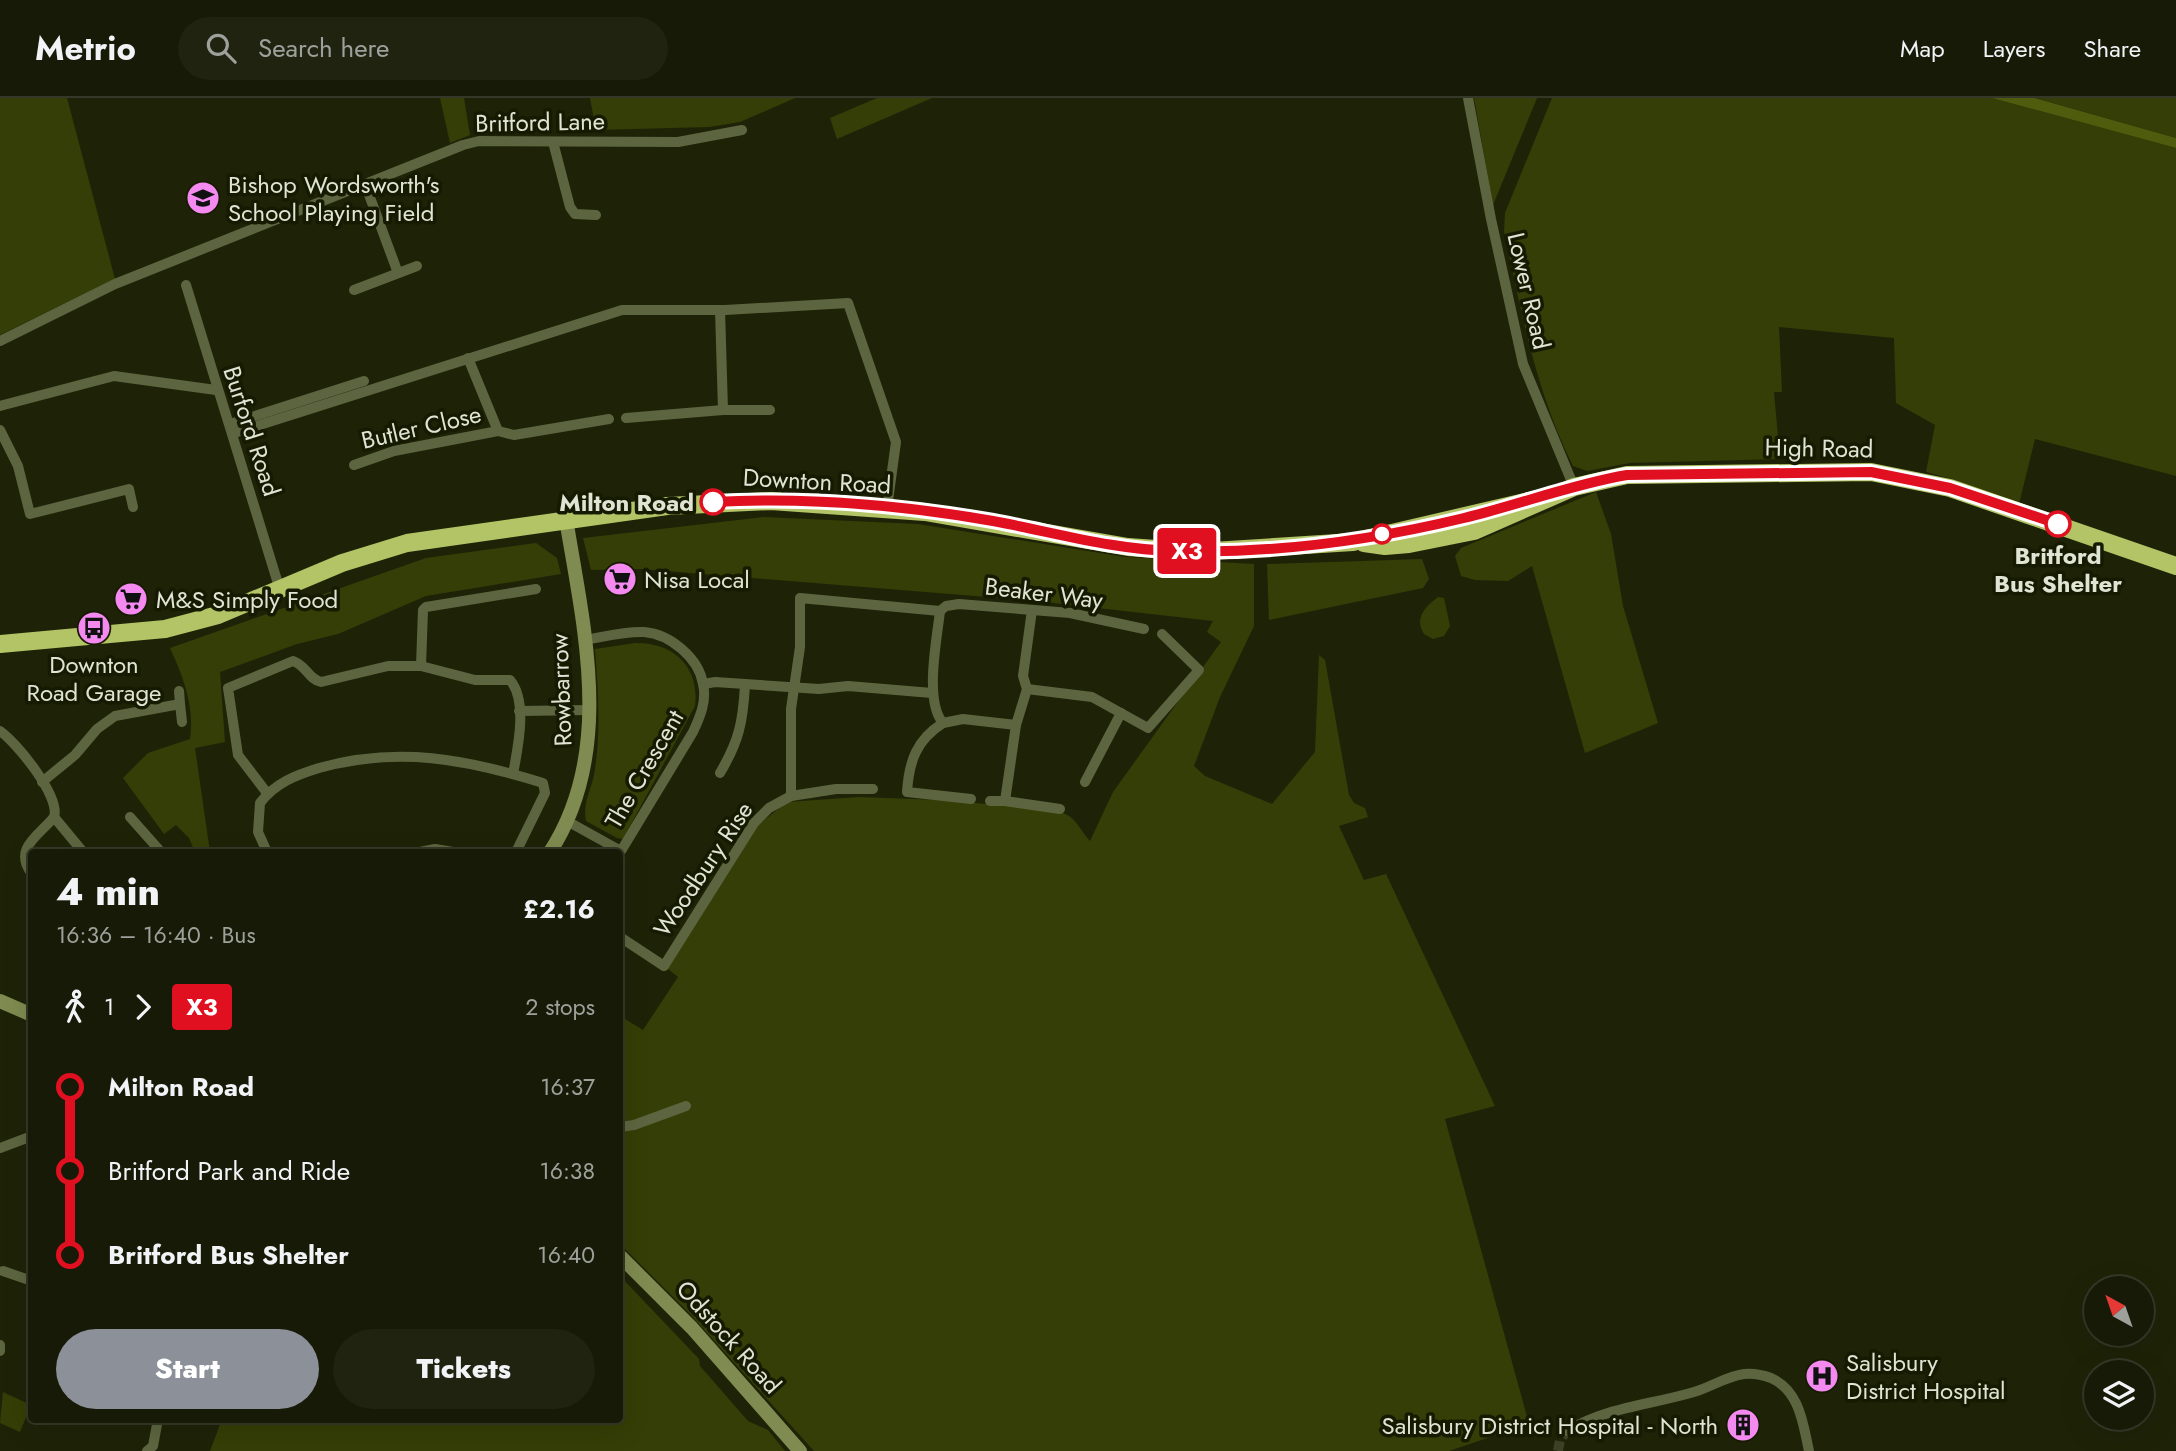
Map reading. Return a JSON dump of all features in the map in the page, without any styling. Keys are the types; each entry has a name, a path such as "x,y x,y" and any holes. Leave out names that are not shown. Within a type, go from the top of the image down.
{"highway":[{"name":"High Road","path":"1574,487 1646,474 1808,471 1899,475 1950,488 2176,566"},
{"name":"Downton Road","path":"0,643 165,629 218,615 342,563 407,544 667,506 750,501 887,508 971,518 1151,550 1239,551 1353,542 1551,496 1574,487"}],"street":[{"name":"Lower Road","path":"1468,98 1488,206 1523,363 1574,487"},
{"name":"Britford Lane","path":"0,341 115,284 472,143 678,142 743,130"},
{"path":"553,142 569,206 575,214 596,215"},
{"path":"365,184 398,273"},
{"path":"354,290 417,266"},
{"name":"Burford Road","path":"186,285 216,390 232,429 280,590"},
{"path":"232,429 622,310 720,310 848,303 896,442 887,508"},
{"path":"720,310 723,410"},
{"name":"Butler Close","path":"468,358 498,431"},
{"path":"0,406 114,376 216,390"},
{"path":"232,429 364,380"},
{"path":"626,418 723,410 770,410"},
{"name":"Butler Close","path":"354,465 394,452 498,431 514,435 609,419"},
{"path":"0,430 18,466 30,514 129,489 133,507"},
{"name":"Rowbarrow","path":"552,849 567,821 584,769 590,710 584,640 566,519"},
{"path":"421,666 423,610 426,607 536,589"},
{"name":"Beaker Way","path":"794,688 800,647 800,598 940,611 946,606 959,604 1070,613 1144,629"},
{"path":"1004,801 1016,725 1027,688 1023,676 1031,610"},
{"path":"940,611 932,693 936,716 943,723"},
{"path":"584,640 643,632 661,637 690,657 704,684 794,688 848,686 932,693"},
{"path":"1027,688 1093,697 1148,728 1199,670 1162,634"},
{"path":"267,793 238,755 229,685 293,661 300,663 313,680 321,682 388,666 421,666 475,680 510,680 518,689 519,711 513,774"},
{"name":"The Crescent","path":"622,849 700,716 704,684"},
{"path":"720,773 736,747 743,723 745,685"},
{"path":"792,796 794,688"},
{"path":"179,691 183,722"},
{"path":"42,782 80,750 97,729 115,716 180,704"},
{"path":"519,711 590,710"},
{"path":"1085,782 1121,713"},
{"path":"971,799 905,790 915,751 927,735 943,723 962,719 1016,725"},
{"path":"0,731 21,753 56,807 54,817 29,843 25,859 28,867"},
{"path":"266,849 258,832 257,818 260,803 267,793 292,778 346,761 411,754 453,759 543,783 545,793 517,849"},
{"name":"Woodbury Rise","path":"623,939 664,966 754,823 769,808 792,796 836,789 873,789"},
{"path":"990,801 1060,809"},
{"path":"54,817 81,849"},
{"path":"130,817 158,849"},
{"name":"The Crescent","path":"567,821 615,849"},
{"path":"0,1001 28,1013"},
{"path":"623,1126 680,1107"},
{"path":"0,1148 28,1138"},
{"name":"Odstock Road","path":"623,1259 692,1328 800,1451"},
{"path":"1,1268 28,1279"},
{"path":"0,1345 0,1350"},
{"path":"1567,1431 1616,1410 1693,1392 1732,1377 1753,1374 1772,1379 1792,1396 1800,1413 1809,1451"},
{"path":"148,1451 153,1446 157,1423"}],"shaded area":[{"path":"0,98 67,98 115,279 0,335"},
{"path":"440,98 464,98 470,135 450,143"},
{"path":"590,98 795,98 740,122 709,127 596,130"},
{"path":"877,98 932,98 837,139 830,118"},
{"path":"1474,98 1537,98 1493,205"},
{"path":"1552,98 1992,98 2176,148 2176,476 2035,439 2018,508 1955,480 1926,472 1935,425 1896,403 1894,338 1779,327 1782,392 1774,392 1780,459 1630,463 1587,471 1573,466 1539,380 1504,231 1505,213"},
{"path":"1992,98 2035,98 2176,138 2176,148"},
{"path":"2036,98 2176,98 2176,138"},
{"path":"1596,492 1611,534 1623,606 1658,723 1585,753 1532,566 1508,581 1475,580 1461,576 1455,556 1461,548"},
{"path":"764,517 918,524 1125,557 1254,564 1254,626 1220,697 1194,766 1205,776 1272,804 1315,752 1319,655 1325,660 1349,795 1354,803 1365,808 1368,817 1339,826 1364,880 1386,874 1495,1106 1445,1119 1529,1424 1449,1451 814,1451 690,1314 623,1247 623,1018 643,1030 678,977 668,969 759,824 787,802 859,797 1032,805 1069,816 1090,841 1113,792 1221,642 1207,632 1213,621 1036,601 642,569 591,570 583,538"},
{"path":"536,543 557,558 561,574 426,596 338,634 297,644 220,672 225,742 195,748 210,849 194,849 189,838 176,825 164,834 123,778 148,753 190,739 189,704 170,648 426,558"},
{"path":"1422,559 1429,579 1423,588 1269,620 1267,564"},
{"path":"1438,597 1444,598 1450,626 1444,636 1433,639 1424,634 1420,623 1422,613"},
{"path":"635,643 661,647 681,660 693,680 695,706 623,839 586,821 585,807 594,776 598,739 595,649"},
{"path":"623,1279 699,1359 700,1366 748,1421 768,1430 785,1451 210,1451 220,1423 623,1423"},
{"path":"3,1392 28,1404 28,1412 20,1432 0,1423"}],"tunnel":[{"path":"1558,1451 1560,1440 1567,1431"}],"bus line":[{"name":"X3","path":"713,502 771,501 925,512 988,520 1105,544 1151,550 1239,551 1353,542 1467,517 1627,475 1682,472 1871,472 1899,475 1950,488 2058,524"}],"place":[{"name":"Bishop Wordsworth's School Playing Field","path":"203,198"},
{"name":"Milton Road","path":"713,502"},
{"name":"Britford Bus Shelter","path":"2058,524"},
{"name":"Nisa Local","path":"620,579"},
{"name":"M&S Simply Food","path":"131,599"},
{"name":"Downton Road Garage","path":"94,628"},
{"name":"Salisbury District Hospital","path":"1822,1376"},
{"name":"Salisbury District Hospital - North","path":"1743,1425"}]}
